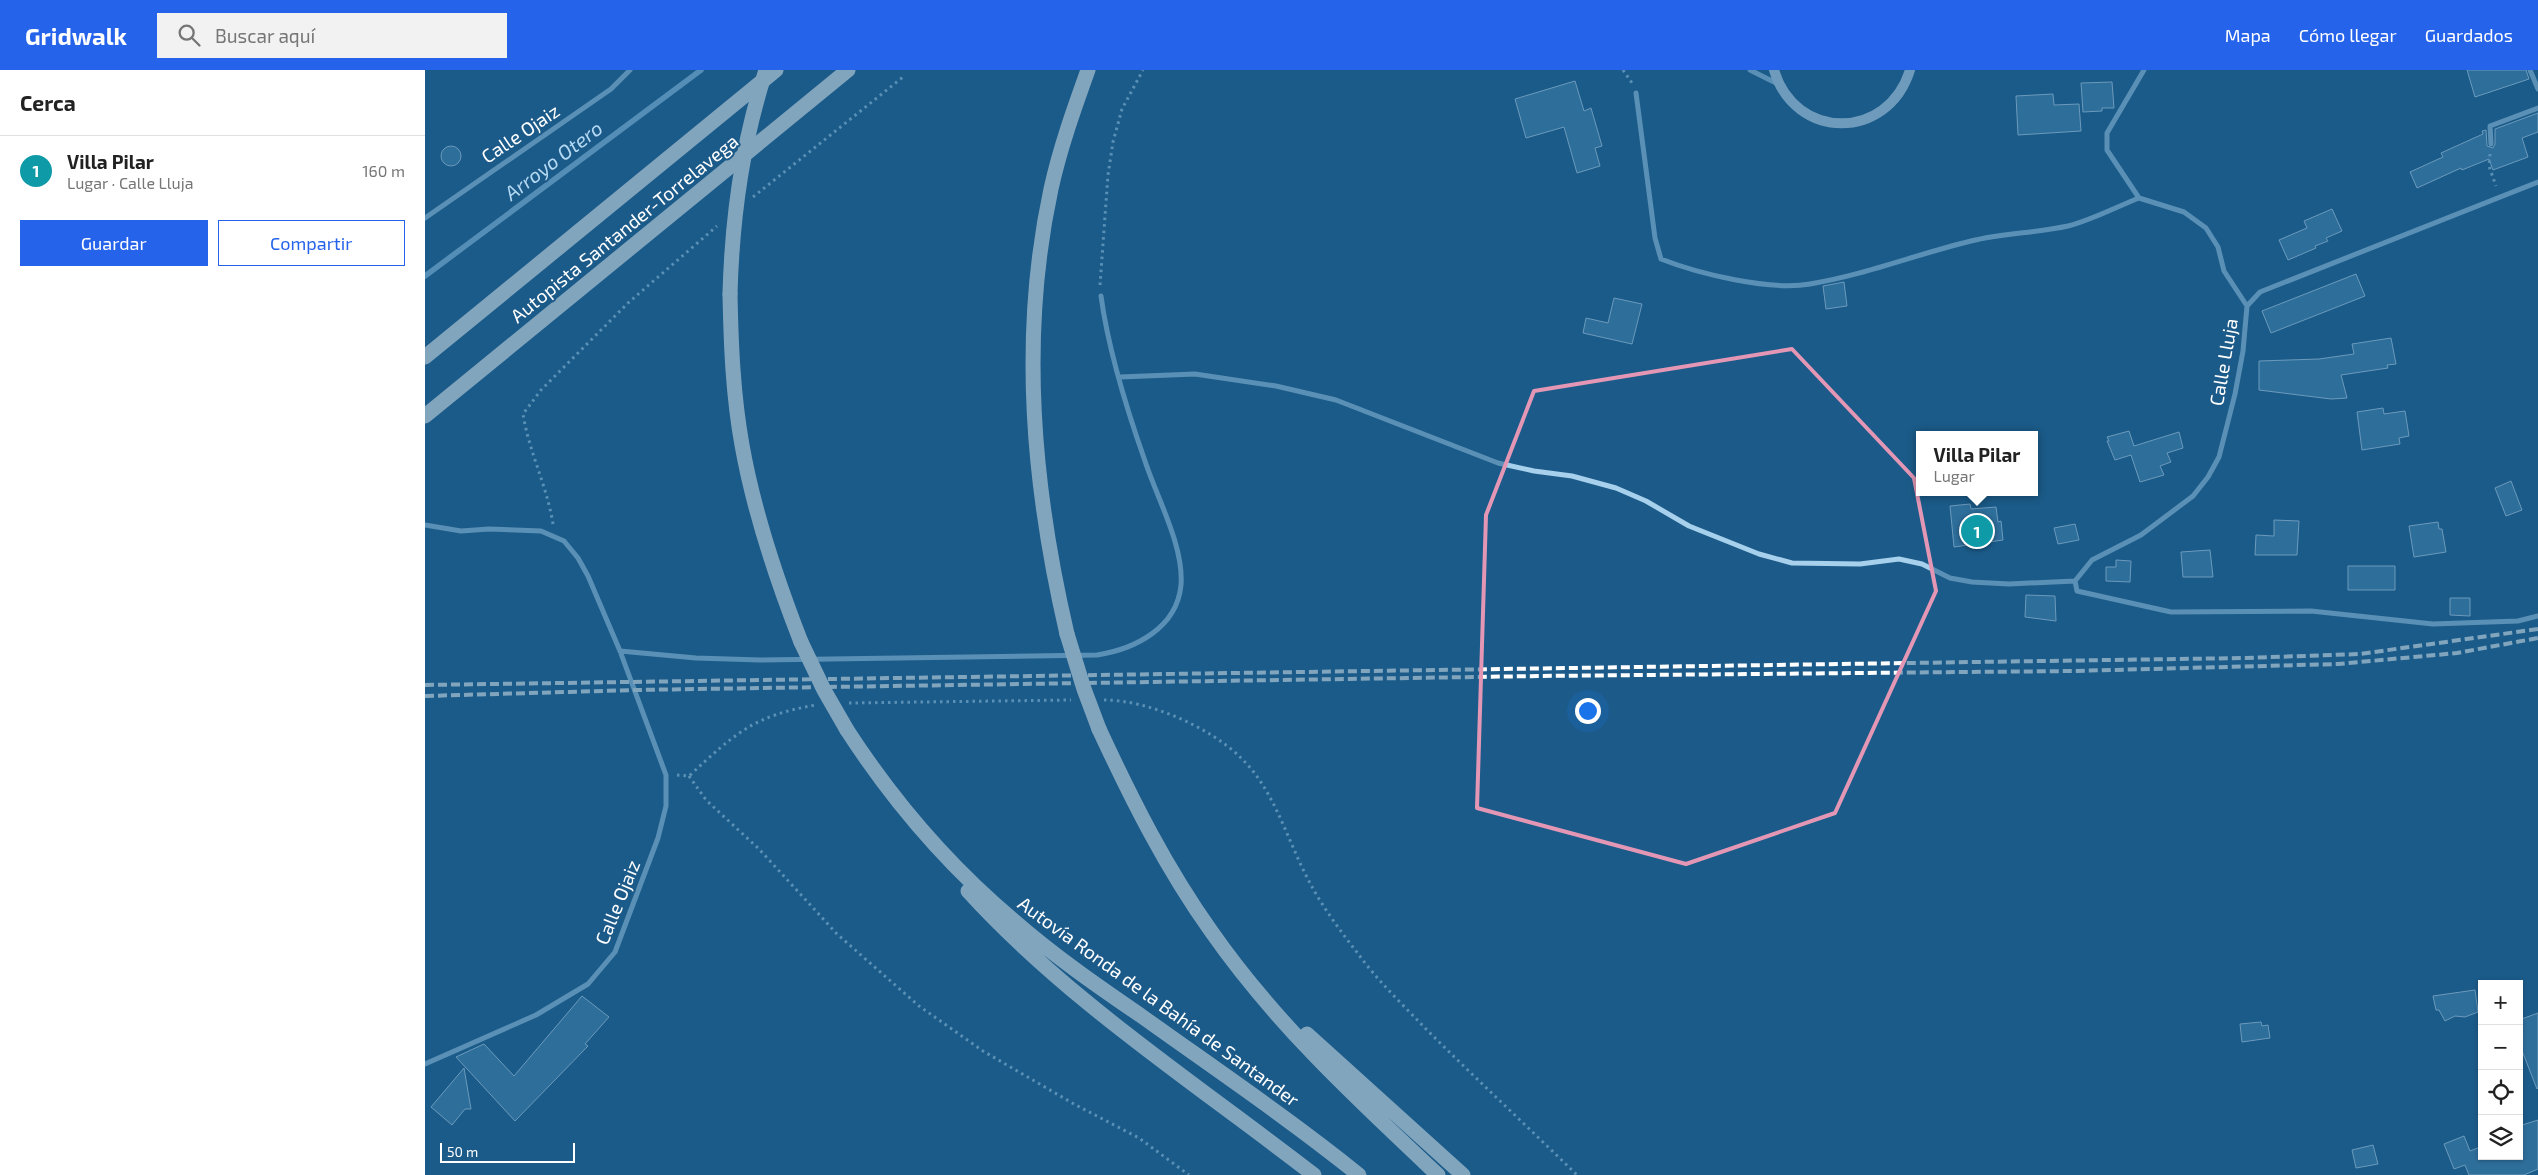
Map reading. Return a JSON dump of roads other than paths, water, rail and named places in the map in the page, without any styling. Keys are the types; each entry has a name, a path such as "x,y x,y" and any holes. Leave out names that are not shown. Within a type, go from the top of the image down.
{"highway":[{"name":"Autovía Ronda de la Bahía de Santander","path":"766,70 750,123 740,170 734,217 730,294 735,401 746,464 763,536 801,642 824,690 847,730 887,785 946,856 1019,926 1071,967 1259,1099 1359,1175"},
{"name":"Autopista Santander-Torrelavega","path":"425,358 776,70"},
{"name":"Autopista Santander-Torrelavega","path":"425,416 848,70"},
{"path":"1088,70 1063,145 1051,189 1043,236 1034,327 1033,374 1037,465 1050,556 1067,634 1099,729 1140,815 1162,856 1212,933 1239,969 1330,1072 1437,1175"},
{"path":"887,785 923,839 955,877 994,920 1033,956 1222,1107 1314,1175"},
{"path":"1239,969 1351,1075 1463,1175"}],"main road":[{"path":"1773,70 1778,84 1793,104 1809,116 1826,122 1845,124 1861,122 1877,115 1888,106 1906,81 1910,70"}],"street":[{"name":"Calle Ojaiz","path":"425,218 611,89 630,70"},
{"path":"1750,70 1778,84"},
{"path":"2144,70 2112,123 2105,139 2107,150 2139,198 2184,212 2206,228 2218,247 2224,270 2247,306"},
{"path":"2530,70 2538,89"},
{"path":"1636,93 1655,238 1661,259 1689,270 1770,284 1808,284 1889,266 1929,251 1986,237 2069,226 2139,198"},
{"path":"2491,144 2490,126 2538,108"},
{"name":"Calle Lluja","path":"2075,581 2092,560 2141,535 2193,496 2208,476 2219,457 2230,412 2243,350 2247,306 2260,292 2538,182"},
{"path":"620,651 696,658 761,660 1097,655 1121,652 1139,644 1158,630 1178,600 1181,571 1172,537 1144,461 1105,328 1101,296"},
{"path":"1120,377 1195,374 1267,384 1336,400 1498,463 1534,471 1572,476 1616,488 1647,501 1689,526 1759,554 1791,562 1860,564 1899,559 1935,570 1950,578 1972,582 2009,584 2075,581 2077,591 2171,612 2311,611 2433,624 2518,621 2538,616"},
{"name":"Calle Ojaiz","path":"425,525 461,531 489,528 541,531 554,535 564,541 578,558 588,576 620,651 666,775 667,806 658,838 615,952 588,984 536,1015 425,1064"}],"waterway":[{"name":"Arroyo Otero","path":"425,276 701,70"}],"railway":[{"path":"425,685 2245,658 2360,654 2538,629"},
{"path":"425,696 634,690 1538,676 2074,671 2338,664 2457,653 2538,638"}],"place":[{"name":"Villa Pilar","path":"1977,531"}]}
